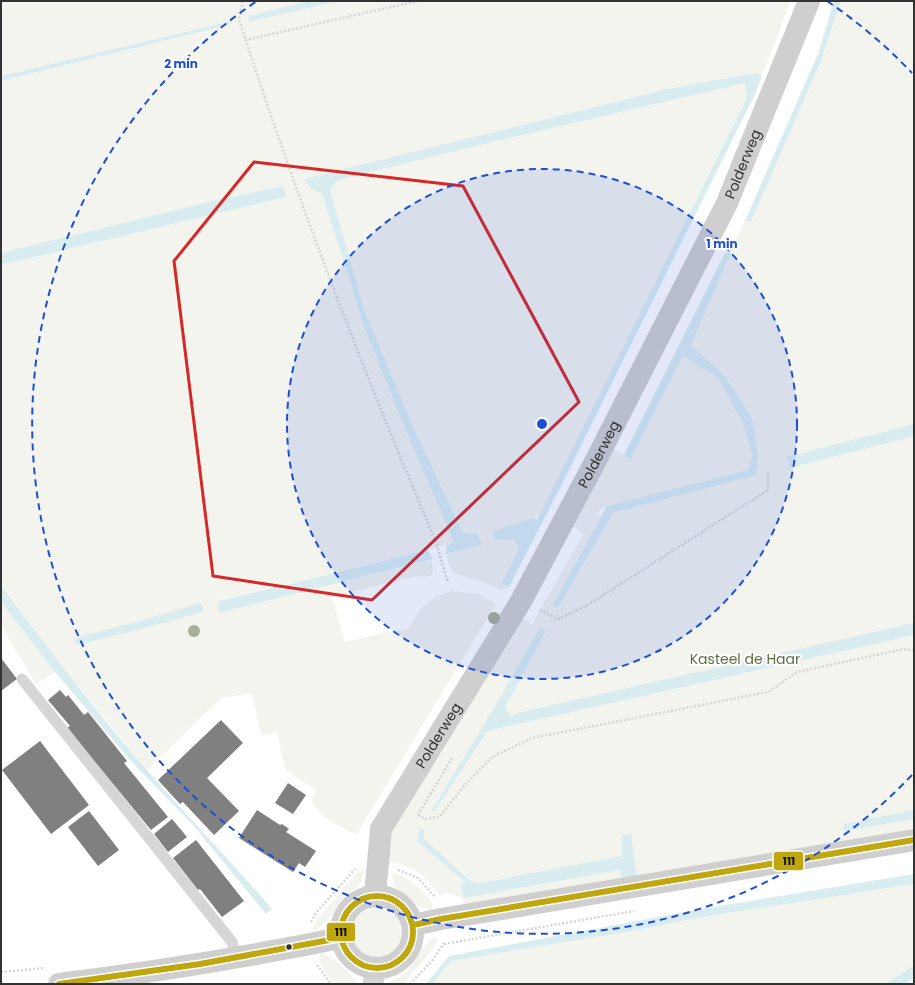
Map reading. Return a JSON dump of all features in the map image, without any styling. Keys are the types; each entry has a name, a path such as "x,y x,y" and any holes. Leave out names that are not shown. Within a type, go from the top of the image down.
{"street":[{"name":"Polderweg","path":"376,895 381,829 521,601 594,464 727,203 809,1"},
{"path":"413,925 441,919 914,840"},
{"path":"376,895 393,898 406,910 413,925 413,941 404,956 374,976 346,953 340,938 344,915 359,899 376,895"},
{"path":"59,984 147,973 340,938"}],"lane":[{"path":"22,679 232,942 236,958"}],"path":[{"path":"243,1 239,20 295,188 339,302 436,542 448,582"},
{"path":"245,40 418,1"},
{"path":"534,608 558,619 586,606 768,490 768,472"},
{"path":"418,815 425,819 439,817 465,785 492,757 532,738 768,692 798,672 904,649 914,651"},
{"path":"308,926 316,913 357,867 378,864"}],"highlighted area":[{"path":"254,162 463,186 579,402 372,600 213,576 174,261"}],"green space":[{"path":"1,1 309,1 248,16 250,22 339,1 790,1 762,75 756,73 667,89 304,179 309,187 322,194 365,329 408,436 454,542 428,550 218,600 219,613 432,560 433,571 430,577 416,576 332,597 345,642 408,629 419,611 436,596 451,591 479,594 496,604 356,835 325,817 312,800 316,790 285,769 277,732 261,735 252,693 221,698 147,770 55,657 1,586 1,265 285,197 283,186 216,200 1,253 1,81 232,24 230,21 1,76","holes":["140,621 74,644 78,638"]},
{"name":"Kasteel de Haar","path":"841,1 914,1 914,829 637,877 633,854 462,886 461,888 464,898 620,870 622,878 464,908 463,898 445,892 440,896 430,883 419,873 406,866 390,862 386,856 389,839 394,825 519,617 532,624 583,535 570,523 609,447 630,460 683,356 698,365 702,356 691,345 732,250 730,251 745,221 751,222 821,61","holes":["633,500 629,509 613,513 558,608 552,606 603,513 594,515 607,506","424,830 424,839 449,868 417,841"]},
{"path":"745,83 747,98 540,514 533,518 493,531 513,540 518,545 519,549 502,583 509,587 502,590 484,582 452,573 446,554 481,545 463,533 415,431 365,312 330,190 338,180"},
{"path":"1,602 55,672 36,684 1,625"},
{"path":"365,870 360,884 339,902 327,921 315,931 312,929 317,920 357,872"},
{"path":"393,873 410,881 419,889 432,902 432,911 418,906 395,886 392,876"},
{"path":"914,884 914,965 886,984 432,984 451,961 638,930 697,918"},
{"path":"377,908 386,910 397,919 402,933 400,942 391,953 377,958 368,956 357,947 352,933 354,924 363,913"},
{"path":"434,937 437,940 433,949 403,984 386,984 407,972 421,950"},
{"path":"320,952 341,965 357,984 340,984 330,978 321,966 319,956"}],"shaded area":[{"path":"309,1 339,1 249,22 248,16"},
{"path":"834,1 841,1 821,61 751,222 745,221 818,54"},
{"path":"231,21 232,24 1,81 1,76"},
{"path":"756,73 762,75 756,92 562,484 509,587 502,583 519,549 518,545 513,539 495,540 493,531 533,518 537,520 747,98 745,83 338,180 330,190 365,312 415,431 463,533 479,535 481,545 446,554 447,545 454,542 408,436 365,329 322,194 309,187 304,179 667,89"},
{"path":"283,186 286,197 1,265 1,253 216,200"},
{"path":"732,250 691,345 725,376 752,418 758,454 756,475 613,513 558,608 552,606 607,506 749,470 752,453 743,423 718,378 683,356 630,460 624,455 725,253"},
{"path":"914,424 914,436 790,468 787,457"},
{"path":"428,550 433,559 219,613 218,601"},
{"path":"1,586 72,679 127,747 272,909 266,914 193,825 131,761 55,672 1,602"},
{"path":"201,603 204,612 114,636 74,644 78,637"},
{"path":"914,623 914,635 487,731 434,812 432,810 497,703 540,628 546,631 505,707 510,716 522,712"},
{"path":"914,810 914,819 844,831 844,824"},
{"path":"420,828 424,830 424,839 470,881 479,883 622,856 622,835 631,834 637,877 622,878 620,870 464,898 461,888 464,881 417,841"},
{"path":"914,874 914,884 697,918 638,930 451,961 432,984 426,984 449,956 696,910"},
{"path":"914,965 914,978 905,984 886,984"}],"building":[{"path":"1,658 17,679 1,691"},
{"path":"60,690 66,697 68,695 84,715 88,712 127,761 124,763 168,817 151,830 67,728 70,726 48,700"},
{"path":"221,720 243,743 207,778 239,811 214,835 183,802 180,804 158,780"},
{"path":"40,741 89,805 51,834 2,770"},
{"path":"288,783 306,795 293,814 275,803"},
{"path":"257,810 280,825 282,824 289,829 286,832 316,851 305,867 299,863 293,872 239,838"},
{"path":"89,811 119,850 98,866 68,827"},
{"path":"172,819 187,837 168,852 154,834"},
{"path":"196,840 244,901 222,917 200,889 198,890 173,858"}],"transit line":[{"name":"111","path":"413,925 441,919 914,840"},
{"name":"111","path":"377,896 391,899 403,906 410,918 413,932 410,946 403,958 391,965 377,968 363,965 351,958 344,946 341,932 344,918 351,906 363,899 377,896"},
{"name":"111","path":"59,984 200,964 340,938"}]}
